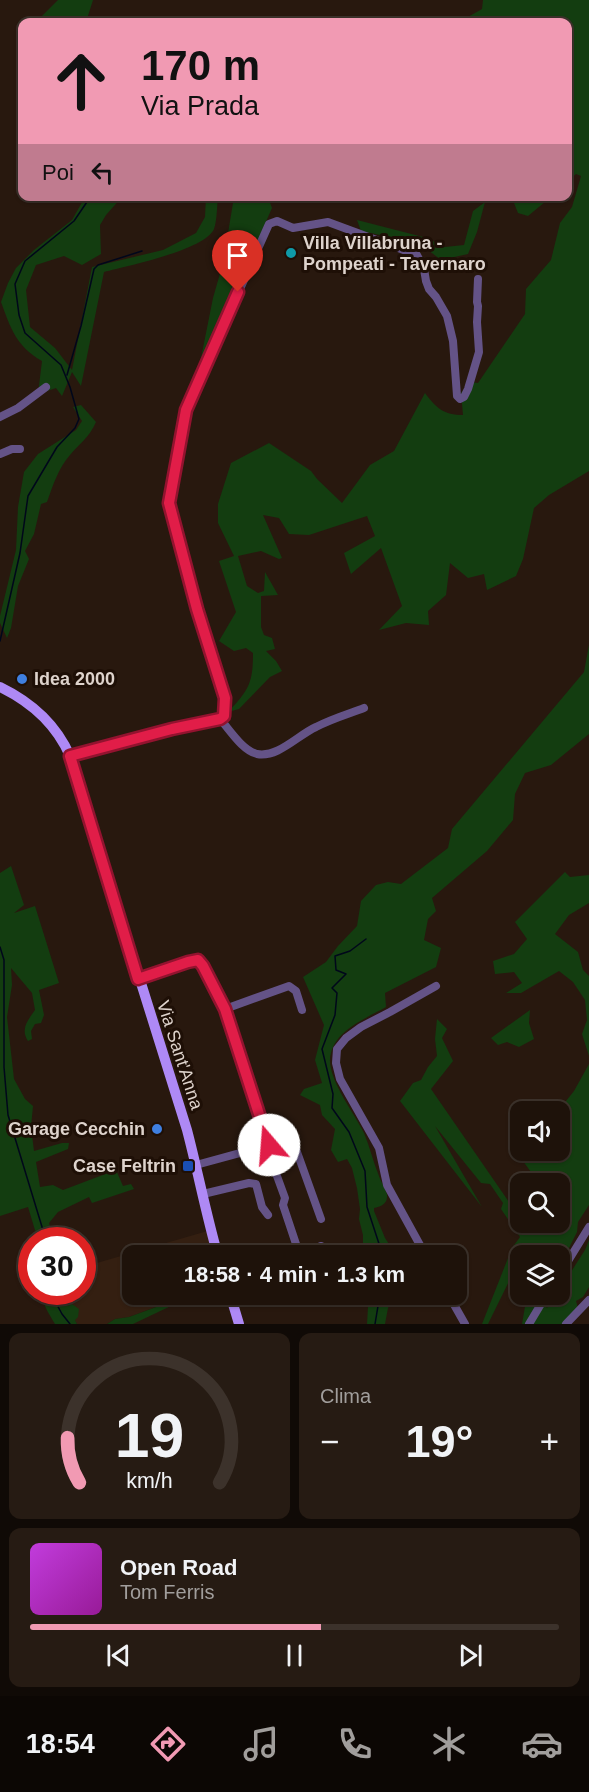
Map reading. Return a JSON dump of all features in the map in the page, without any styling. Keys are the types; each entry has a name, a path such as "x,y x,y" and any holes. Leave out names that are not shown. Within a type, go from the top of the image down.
{"main road":[{"name":"Via Sant'Anna","path":"0,687 30,704 42,715 57,730 70,756 196,1165 216,1245"},
{"path":"233,1305 239,1324"}],"street":[{"path":"70,756 220,719 224,716 225,698 197,609 169,503 186,410 268,224 277,221 293,228 328,222 417,255 424,269 429,289 447,316 453,341 457,396 460,399 464,397 468,389 479,352 478,279"},
{"path":"0,417 18,408 46,387"},
{"path":"0,454 12,449 20,449"},
{"path":"220,719 245,747 255,753 266,754 282,748 315,727 364,708"},
{"path":"138,979 188,962 198,960 203,966 225,1009 285,1198 283,1205 296,1245"},
{"path":"225,1009 289,986 296,991 303,1010"},
{"path":"420,1245 387,1185 379,1148 340,1079 336,1063 337,1049 346,1038 361,1027 436,986"},
{"path":"196,1165 292,1138 321,1219"},
{"path":"203,1194 249,1183 256,1184 262,1207 268,1215"},
{"path":"570,1258 589,1227"},
{"path":"566,1324 589,1300"},
{"path":"454,1305 465,1324"},
{"path":"529,1324 540,1305"}],"shaded area":[{"path":"211,1230 215,1245 159,1245"},
{"path":"122,1256 122,1305 161,1305 129,1317 115,1319 107,1324 77,1324 66,1305 96,1305 96,1263"}],"green space":[{"path":"58,0 93,0 87,18 41,17"},
{"path":"483,0 589,0 589,471 549,495 534,508 523,559 516,576 487,590 484,574 468,578 450,563 446,595 428,611 429,625 406,623 379,630 402,606 381,548 351,574 344,553 375,536 367,516 309,535 289,534 279,518 263,515 282,558 279,559 261,551 238,556 247,586 258,593 264,591 265,572 278,595 261,596 261,627 264,635 272,638 275,649 266,651 282,671 270,677 239,709 228,712 241,698 251,679 253,653 246,648 234,651 219,641 236,612 219,561 234,556 218,523 218,504 231,463 269,443 311,471 342,503 370,465 394,451 425,393 441,410 463,415 461,393 470,382 478,383 525,314 526,289 551,260 560,223 572,207 581,176 576,174 572,178 572,18 466,18 482,9"},
{"path":"83,201 118,201 100,225 101,254 82,265 64,256 36,265 26,290 30,327 55,348 72,370 92,267 163,250 196,233 205,217 206,201 218,201 215,226 208,237 181,250 104,272 81,386 72,372 62,396 56,388 38,394 42,361 20,343 1,302 16,268 34,250 72,220"},
{"path":"233,201 269,201 272,208 197,378 213,298 223,263"},
{"path":"507,201 546,201 528,216 518,213 514,203"},
{"path":"485,202 468,254 441,260 419,243 361,231 357,220 427,238 445,247 464,245 473,211"},
{"path":"81,405 96,422 62,466 47,502 41,504 34,534 25,551 29,559 18,586 11,628 7,638 0,623 0,616 16,550 18,507 24,472 38,454 76,430 82,421 73,407"},
{"path":"589,645 589,734 551,765 525,773 515,794 513,820 487,851 432,898 436,911 428,919 424,940 441,948 436,967 385,993 386,1007 346,1031 334,1045 330,1062 332,1072 364,1133 387,1195 384,1203 374,1208 374,1211 390,1245 363,1245 357,1188 352,1168 347,1159 338,1162 331,1150 335,1129 322,1115 320,1105 300,1095 304,1089 322,1083 315,1060 324,1025 303,977 326,962 357,926 361,901 376,885 388,882 401,884 448,848 452,829 584,672"},
{"path":"11,866 24,905 14,913 35,906 59,983 39,990 44,1015 41,1023 35,1024 31,1031 32,1039 28,1041 25,1029 35,1010 32,993 11,968 12,985 7,1017 14,1079 25,1099 33,1106 31,1127 34,1151 69,1143 68,1149 36,1162 40,1187 53,1185 63,1190 116,1170 123,1186 131,1184 134,1189 92,1203 89,1197 58,1212 49,1223 50,1227 34,1227 28,1207 0,1216 0,873"},
{"path":"565,872 570,877 589,875 589,903 569,915 555,934 578,952 583,970 589,976 589,1056 582,1034 587,1020 585,1000 573,982 559,971 521,993 506,993 522,983 514,972 495,974 493,961 514,954 527,939 515,922"},
{"path":"530,1010 529,1023 534,1039 519,1047 507,1042 498,1045 491,1038"},
{"path":"437,1019 447,1029 442,1038 453,1061 431,1089 510,1204 510,1222 501,1209 503,1203 490,1184 481,1183 435,1126 482,1207 400,1101 413,1083 421,1080 437,1056 435,1039"},
{"path":"589,1064 589,1205 578,1222 577,1232 570,1246 514,1245 520,1237 517,1233 532,1235 533,1233 570,1233 570,1173 532,1173 523,1161 570,1161 570,1101 566,1101"},
{"path":"589,1240 589,1287 583,1297 576,1301 578,1308 563,1324 522,1324 525,1305 544,1305 547,1308 549,1305 570,1305 570,1273"},
{"path":"510,1253 510,1279 488,1324 482,1324"},
{"path":"45,1305 73,1305 79,1309 75,1320 77,1324 55,1324"},
{"path":"161,1305 173,1305 133,1324 107,1324 115,1319 129,1317"},
{"path":"390,1305 385,1324 367,1324 368,1307"}],"waterway":[{"path":"0,641 20,553 28,496 57,447 75,428 79,419 61,365 25,333 19,315 15,284 25,261 74,221 88,201"},
{"path":"67,375 94,269 98,265 142,251"},
{"path":"366,939 350,951 335,956 336,970 346,974 332,988 337,993 335,1015 322,1049 333,1094 332,1108 349,1132 365,1171 367,1207 379,1245"},
{"path":"0,947 4,960 4,1067 8,1115 42,1227"},
{"path":"57,1305 70,1324"},
{"path":"375,1324 378,1305"}],"place":[{"name":"Villa Villabruna - Pompeati - Tavernaro","path":"291,253"},
{"name":"Idea 2000","path":"22,679"},
{"name":"Garage Cecchin","path":"157,1129"},
{"name":"Case Feltrin","path":"188,1166"}],"route":[{"path":"238,292 186,410 169,503 197,609 225,698 224,716 220,719 70,756 138,979 188,962 198,960 200,962 225,1009 269,1145"}]}
